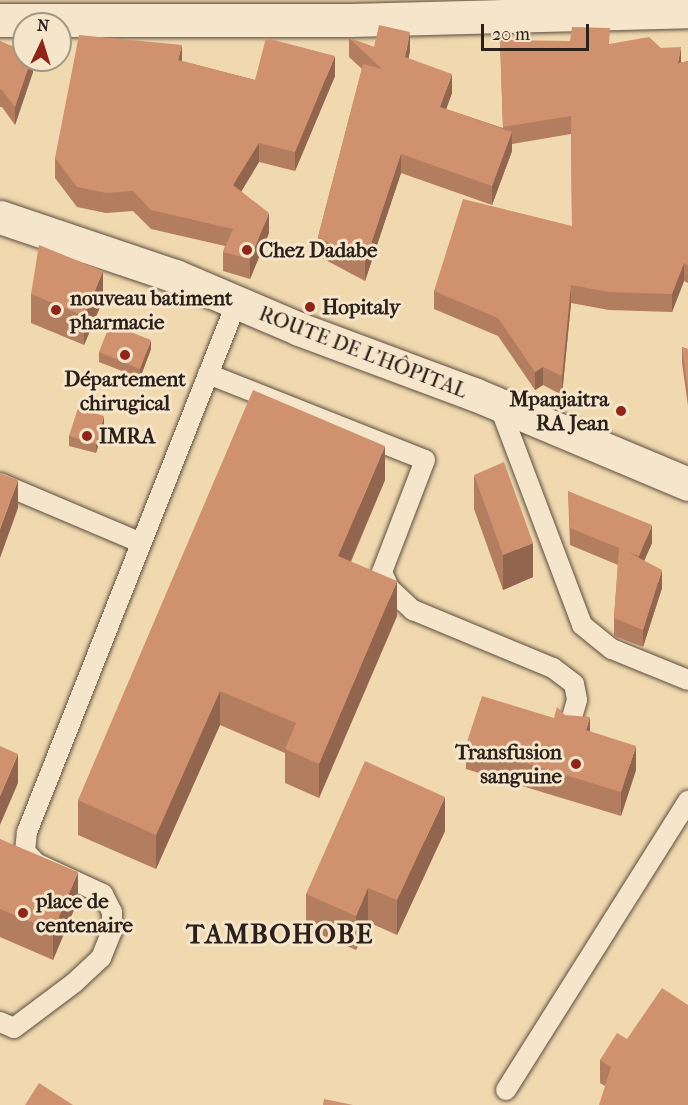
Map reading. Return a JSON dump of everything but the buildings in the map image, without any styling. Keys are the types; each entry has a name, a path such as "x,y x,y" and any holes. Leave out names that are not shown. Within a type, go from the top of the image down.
{"street":[{"path":"0,20 350,20 688,11"},
{"name":"ROUTE DE L'HÔPITAL","path":"0,217 175,276 236,304 499,405 688,484"}],"lane":[{"path":"0,1022 14,1028 74,982 101,958 112,931 112,912 103,894 36,863 26,851 26,842 139,542 236,304"},
{"path":"208,374 425,460 382,572 390,588 413,610 553,668 574,684 578,700 569,728"},
{"path":"499,405 582,625 612,649 688,680"},
{"path":"0,483 139,542"},
{"path":"506,1090 688,801"}],"place":[{"name":"Chez Dadabe","path":"247,250"},
{"name":"Hopitaly","path":"310,307"},
{"name":"nouveau batiment pharmacie","path":"56,310"},
{"name":"Département chirugical","path":"125,355"},
{"name":"Mpanjaitra RA Jean","path":"621,411"},
{"name":"IMRA","path":"87,436"},
{"name":"Transfusion sanguine","path":"576,764"},
{"name":"place de centenaire","path":"23,913"}],"district":[{"name":"TAMBOHOBE","path":"280,935"}]}
